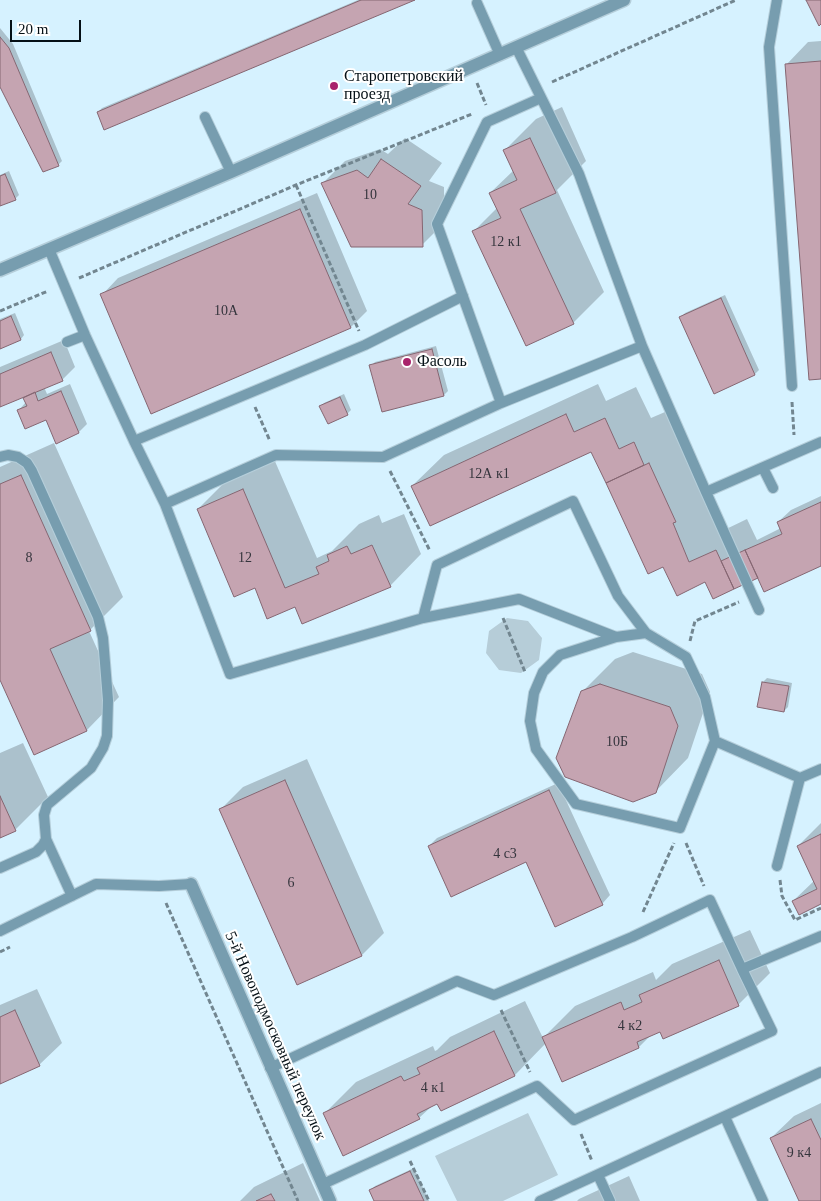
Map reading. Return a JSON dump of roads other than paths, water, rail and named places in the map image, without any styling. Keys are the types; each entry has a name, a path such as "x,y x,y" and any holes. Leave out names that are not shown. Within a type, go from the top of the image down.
{"street":[{"path":"0,270 231,172 624,0"},
{"name":"5-й Новоподмосковный переулок","path":"191,884 270,1068 330,1201"}],"lane":[{"path":"777,0 769,47 792,386"},
{"path":"477,3 500,54"},
{"path":"516,47 579,174 642,346 759,610"},
{"path":"501,403 437,224 487,122 539,93"},
{"path":"205,117 231,172"},
{"path":"49,249 85,334 165,504 230,674 423,618 519,599 616,637"},
{"path":"134,441 365,345 463,296"},
{"path":"67,342 85,334"},
{"path":"165,504 276,455 383,458 501,403 642,346"},
{"path":"706,492 821,442"},
{"path":"0,457 8,455 18,457 27,463 32,471 98,617 103,638 108,700 107,736 103,748 91,768 47,805 44,815 46,839 72,896"},
{"path":"763,468 773,488"},
{"path":"423,618 437,565 573,501 618,596 646,633 686,657 705,697 715,741 680,828 576,804 536,749 530,721 534,694 543,672 560,655 616,637 646,633"},
{"path":"715,741 800,778 821,768"},
{"path":"777,866 800,778"},
{"path":"0,868 36,852 46,839"},
{"path":"0,931 96,884 159,886 191,884"},
{"path":"270,1068 457,981 494,995 632,937 710,900 772,1031 574,1120 537,1086 323,1184"},
{"path":"742,969 821,936"},
{"path":"540,1201 821,1072"},
{"path":"724,1117 763,1201"},
{"path":"598,1175 610,1201"}],"place":[{"name":"Старопетровский проезд","path":"334,86"},
{"name":"Фасоль","path":"407,362"}]}
